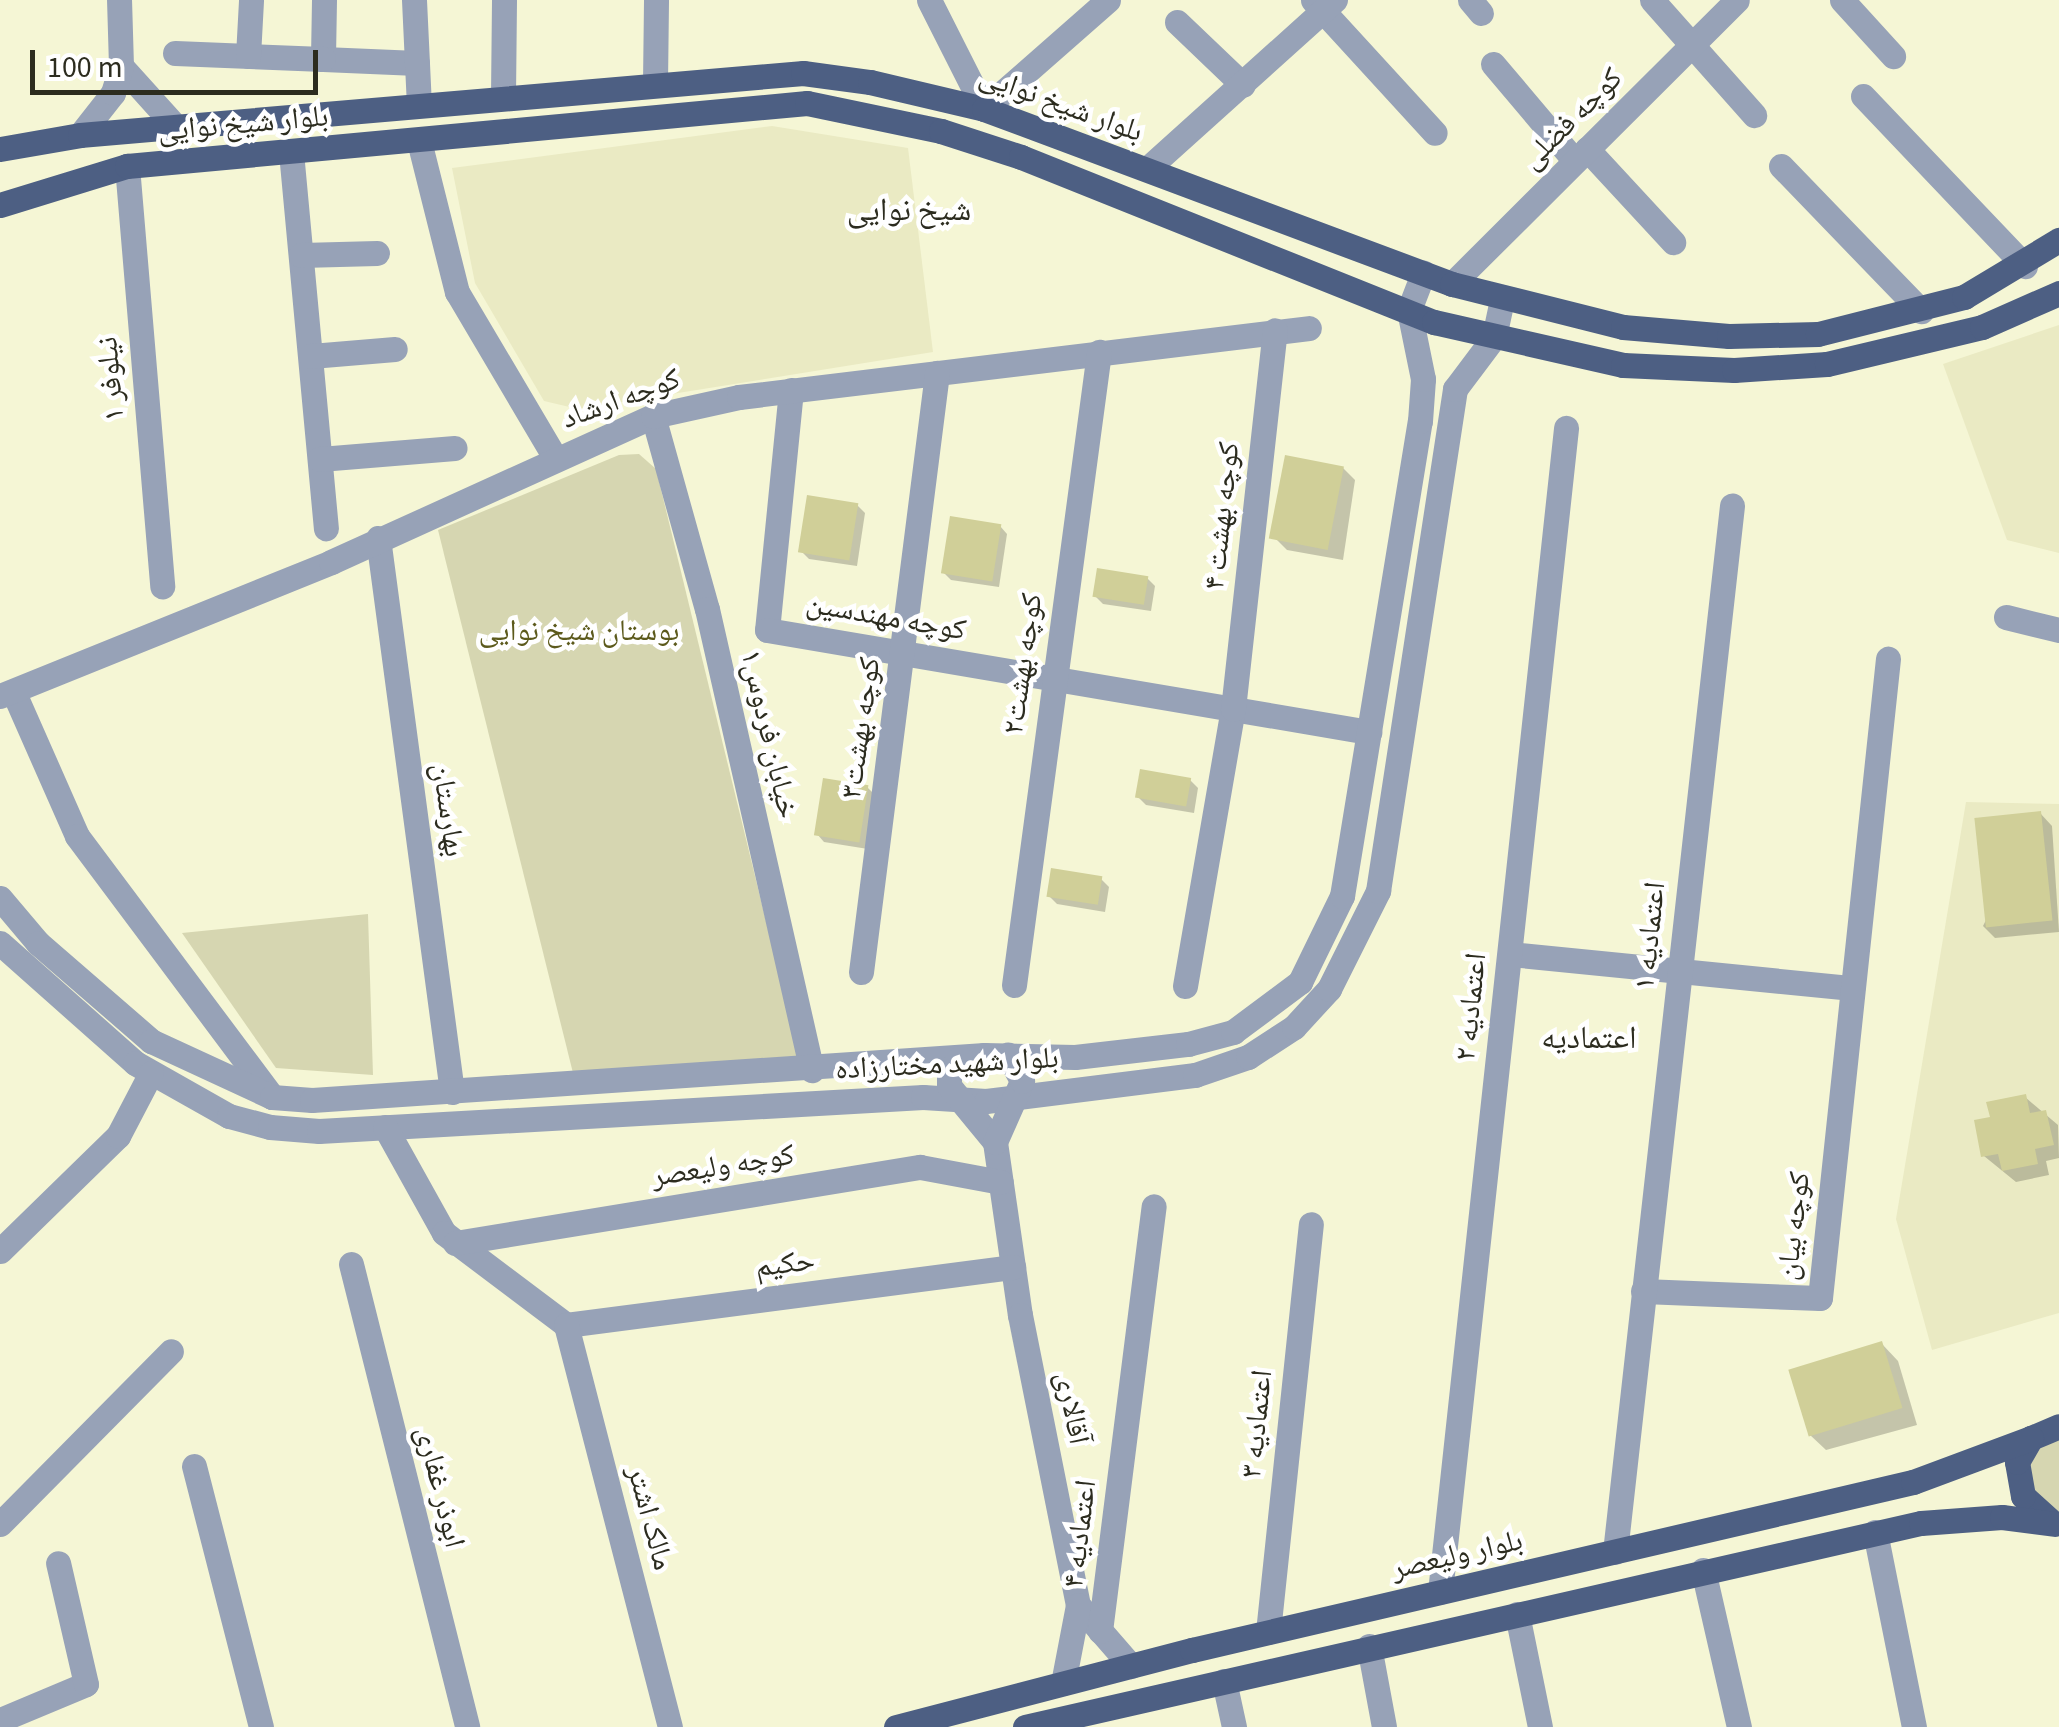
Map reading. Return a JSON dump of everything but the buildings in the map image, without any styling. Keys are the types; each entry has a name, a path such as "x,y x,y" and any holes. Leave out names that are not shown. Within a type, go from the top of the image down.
{"main road":[{"name":"بلوار شیخ نوایی","path":"0,149 80,135 175,126 655,83 802,74 870,82 984,110 1452,284 1502,299 1623,328 1728,336 1818,334 1922,311 2024,266 2059,240"},
{"name":"بلوار شیخ نوایی","path":"0,205 127,166 807,103 941,131 1021,157 1409,310 1494,337 1623,365 1734,370 1827,364 1982,327 2059,293"},
{"name":"بلوار ولیعصر","path":"896,1727 1268,1632 1913,1482 1986,1458 2059,1426"},
{"path":"2031,1438 2017,1462 2018,1481 2030,1507 2057,1524"},
{"path":"1986,1458 2006,1486 2002,1517"},
{"path":"1025,1727 1117,1716 1224,1681 1875,1532 2002,1517 2057,1524"}],"street":[{"path":"80,135 113,93 121,66 119,0"},
{"path":"248,56 250,0"},
{"path":"324,0 324,59"},
{"path":"414,0 419,105"},
{"path":"503,96 504,0"},
{"path":"655,83 656,0"},
{"path":"929,0 984,110 1108,0"},
{"path":"1652,0 1754,115"},
{"name":"کوچه فضلی","path":"1452,284 1737,0"},
{"path":"1842,0 1893,56"},
{"path":"1147,169 1243,85 1324,4 1435,133"},
{"path":"1177,22 1243,85"},
{"path":"174,54 417,62"},
{"path":"1494,64 1581,155 1673,242"},
{"path":"121,66 175,126"},
{"path":"1863,96 2024,266"},
{"path":"419,141 457,292 555,458"},
{"path":"291,152 326,528"},
{"name":"۱ نیلوفر","path":"127,166 162,587"},
{"path":"1781,166 1922,311"},
{"path":"301,255 377,252"},
{"path":"1409,310 1423,273"},
{"name":"بلوار شهید مختارزاده","path":"2,950 151,1073 229,1116 270,1128 385,1127 1014,1098 1212,1069 1248,1057 1294,1027 1329,989 1378,891 1456,389 1494,337 1502,299"},
{"name":"بلوار شهید مختارزاده","path":"0,898 38,943 151,1041 272,1097 452,1092 960,1058 1075,1057 1188,1044 1233,1032 1300,982 1342,896 1420,421 1422,379 1409,310"},
{"name":"کوچه ارشاد","path":"7,695 653,416 791,390 1309,328"},
{"name":"کوچه بهشت ۴","path":"1185,986 1232,709 1275,330"},
{"path":"311,356 395,349"},
{"name":"کوچه بهشت۲","path":"1014,984 1098,352"},
{"name":"کوچه بهشت۳","path":"861,972 937,373"},
{"name":"کوچه مهندسین","path":"791,390 767,630 1369,732"},
{"name":"خیابان فردوس۱","path":"653,416 707,608 812,1070"},
{"name":"اعتمادیه ۲","path":"1440,1592 1566,428"},
{"path":"320,459 455,448"},
{"name":"اعتمادیه ۱","path":"1615,1552 1732,506"},
{"name":"بهارستان","path":"378,538 452,1092"},
{"path":"2006,617 2059,630"},
{"path":"1510,954 1852,988 1888,658"},
{"path":"7,695 77,836 272,1097"},
{"name":"کوچه بیان","path":"1643,1290 1820,1298 1852,988"},
{"path":"960,1058 947,1079 956,1098 995,1142 1023,1072 1008,1056"},
{"path":"0,1251 118,1136 151,1073"},
{"path":"385,1127 455,1243 566,1325"},
{"name":"آقالاری","path":"995,1142 1013,1267 1078,1606"},
{"name":"کوچه ولیعصر","path":"455,1243 920,1167 1001,1182"},
{"name":"اعتمادیه ۴","path":"1100,1631 1154,1206"},
{"name":"اعتمادیه ۳","path":"1268,1632 1311,1224"},
{"name":"ابوذر غفاری","path":"351,1264 467,1727"},
{"name":"حکیم","path":"566,1325 1013,1267"},
{"name":"مالک اشتر","path":"566,1325 670,1727"},
{"path":"0,1524 171,1351"},
{"path":"194,1466 262,1727"},
{"path":"1875,1532 1914,1727"},
{"path":"0,1720 86,1684 58,1563"},
{"path":"1703,1570 1739,1727"},
{"path":"1078,1606 1131,1666"},
{"path":"1063,1683 1078,1606"},
{"path":"1516,1614 1540,1727"},
{"path":"1369,1646 1384,1727"},
{"path":"1224,1681 1234,1727"}],"shaded area":[{"path":"772,126 908,148 933,352 578,409 544,401 475,283 452,168"},
{"path":"2059,325 2059,553 2007,540 1943,364"},
{"path":"1966,802 2059,804 2059,1313 1932,1350 1896,1219"}],"green space":[{"name":"بوستان شیخ نوایی","path":"639,454 656,469 800,1061 573,1073 438,530 619,455"},
{"path":"368,914 373,1075 276,1068 182,933"},
{"path":"2059,1438 2059,1513 2031,1488 2028,1468 2032,1453"}],"district":[{"name":"شیخ نوایی","path":"909,210"},
{"name":"اعتمادیه","path":"1589,1038"}]}
